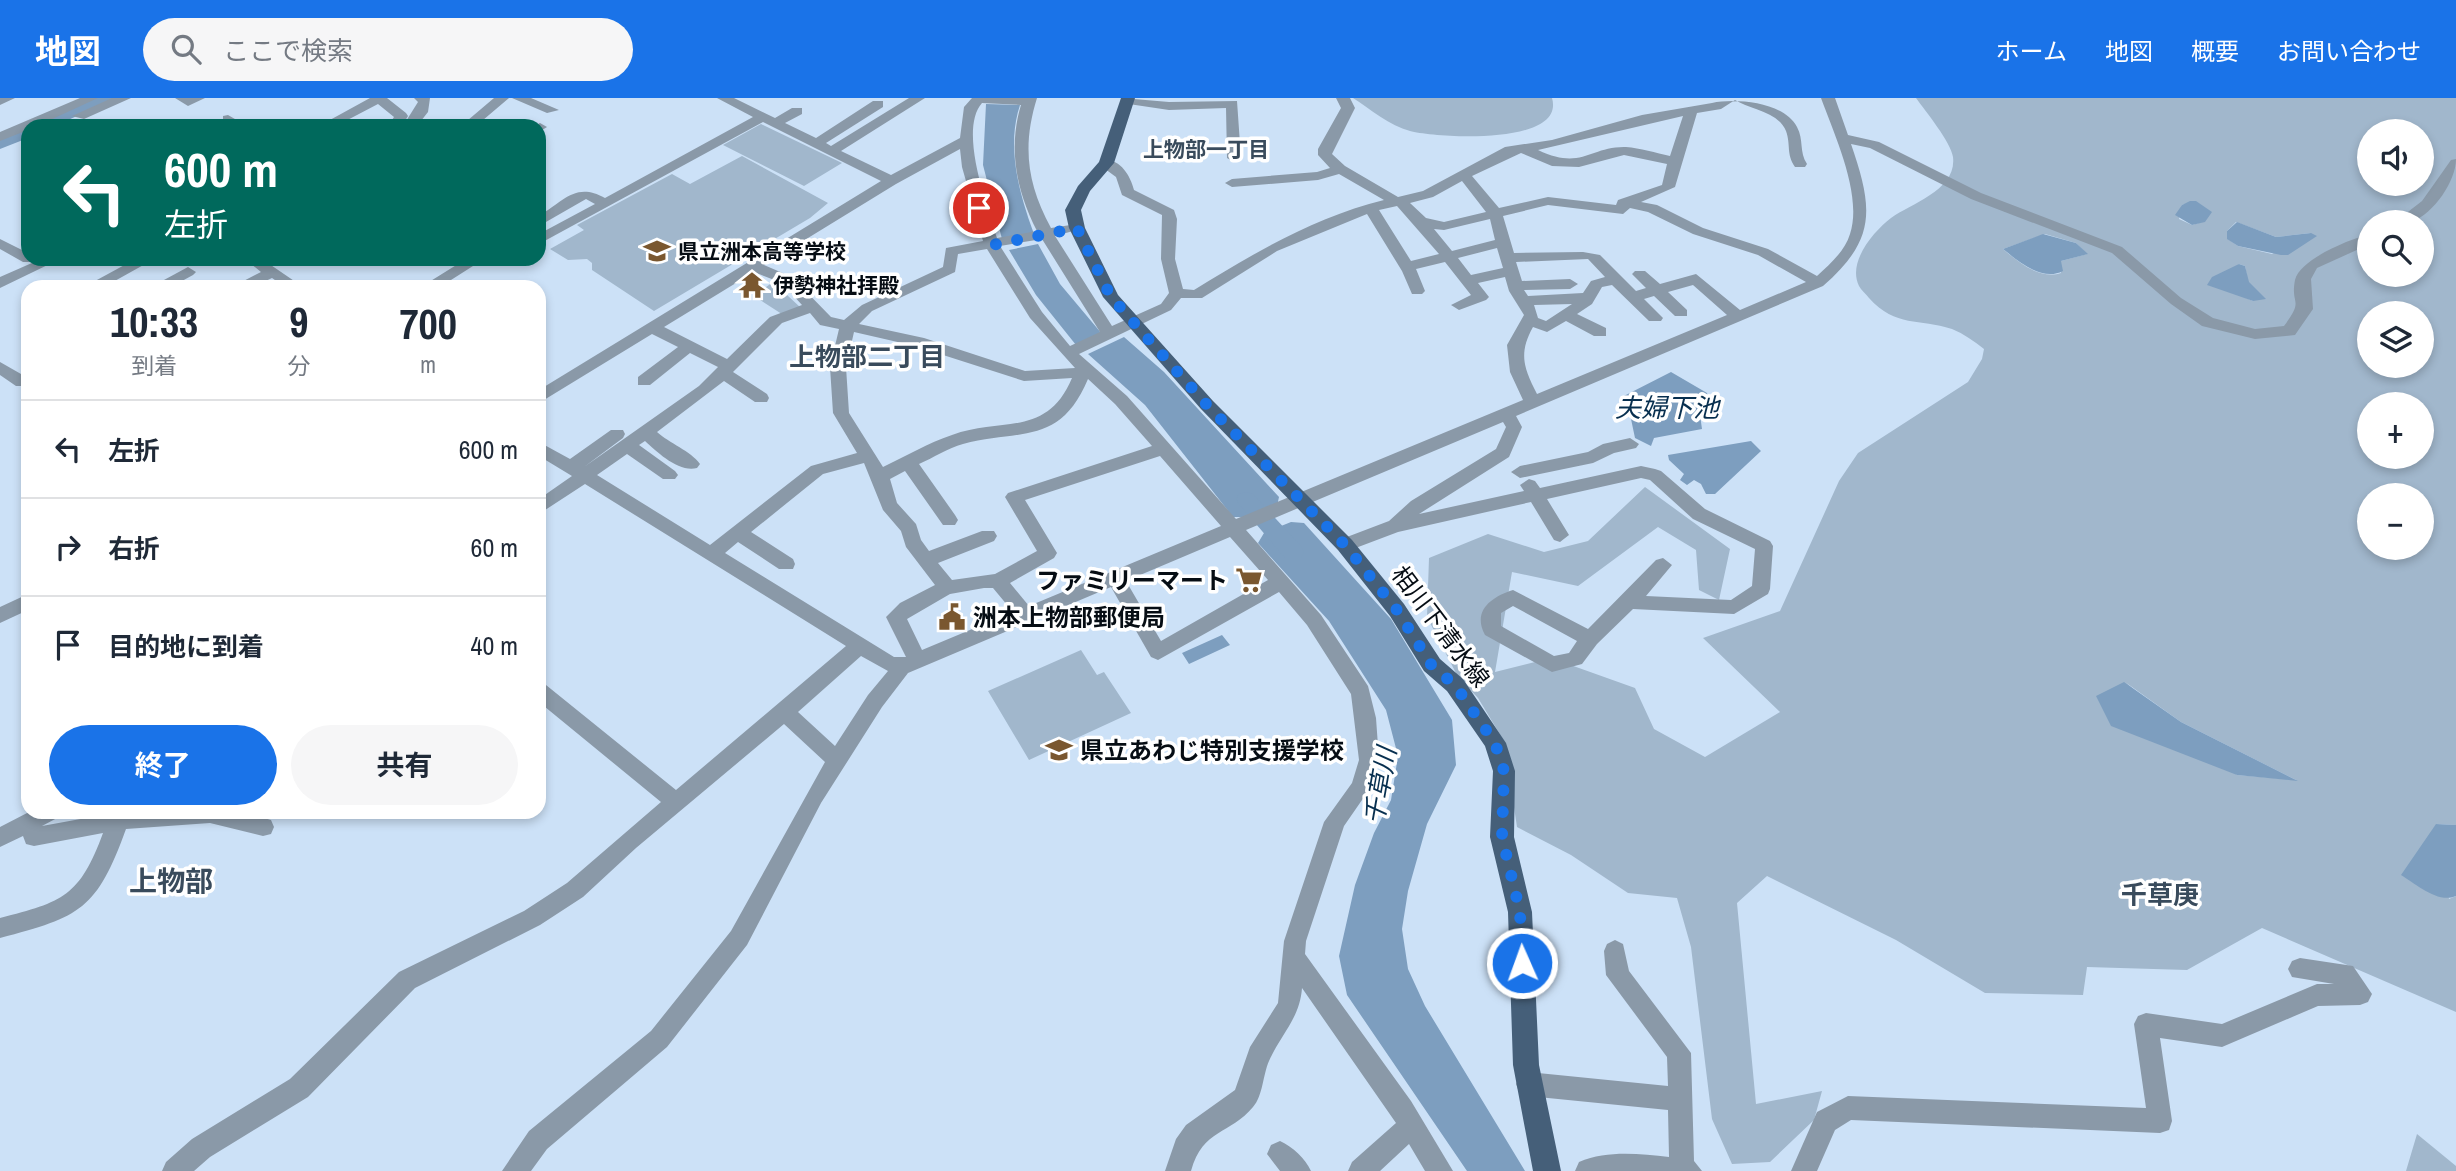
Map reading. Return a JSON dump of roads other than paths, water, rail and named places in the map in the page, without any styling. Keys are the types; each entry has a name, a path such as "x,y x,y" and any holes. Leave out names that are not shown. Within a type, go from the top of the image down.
{"main road":[{"path":"1077,228 1073,210 1083,189 1106,163 1128,99"},
{"name":"相川下清水線","path":"1077,228 1111,297 1119,329 1345,545 1397,610 1432,666 1455,685 1498,752 1504,771 1502,837 1520,912 1528,1084 1547,1171"}],"street":[{"path":"0,101 8,98"},
{"path":"42,119 91,98"},
{"path":"73,119 124,98"},
{"path":"183,98 188,102 198,98"},
{"path":"339,119 379,98 401,116 399,119"},
{"path":"416,119 425,101 421,98"},
{"path":"476,119 502,98"},
{"path":"519,98 552,110"},
{"path":"830,152 918,98"},
{"path":"1343,98 1348,108 1325,149 1330,161 1398,201 1421,222 1481,297 1459,305"},
{"path":"1679,98 1691,111"},
{"path":"1177,293 1197,295 1272,248 1370,208 1428,194 1510,150 1553,144 1642,119 1716,106 1729,98"},
{"path":"1741,98 1787,119 1796,135 1794,156 1800,164"},
{"path":"515,1171 538,1140 659,1039 739,938 771,873 837,761 875,701 908,663 1818,283 1836,267 1859,232 1858,191 1828,98"},
{"path":"1119,329 1057,260 1047,234 1032,208 1019,126 1030,99 979,99 971,107 966,139 969,167 992,245 1036,315 1068,353 1121,400 1235,528 1314,620 1362,692 1369,760 1361,787 1335,822 1295,941 1295,958 1290,966 1289,1006 1259,1055 1245,1098 1195,1134 1185,1148 1178,1171"},
{"path":"1128,99 1169,106 1231,104 1234,158"},
{"path":"736,100 830,152 891,181"},
{"path":"816,144 878,104"},
{"path":"546,236 770,120 797,111"},
{"path":"1623,203 1668,187 1672,162 1686,135 1691,111"},
{"path":"0,137 21,128"},
{"path":"1842,138 1874,145 1976,196 2117,250 2193,314 2238,332 2255,334 2289,331 2305,309 2303,279 2311,265 2357,244"},
{"path":"546,393 891,181 966,139"},
{"path":"0,150 21,141"},
{"path":"1522,148 1552,162 1579,163 1624,151 1672,162"},
{"path":"1106,163 1123,175 1127,192 1169,213 1171,225 1168,235 1168,260 1177,293"},
{"path":"2419,210 2427,204 2456,163"},
{"path":"1232,183 1318,176 1340,169"},
{"path":"1464,175 1495,214 1512,272 1532,315 1516,345 1518,372 1532,402"},
{"path":"546,218 586,193 606,204"},
{"path":"1421,222 1444,226 1548,201 1623,210 1623,203"},
{"path":"1623,203 1652,208 1698,231 1763,252 1818,283"},
{"path":"1370,208 1407,267 1417,291"},
{"path":"947,587 912,542 910,528 889,505 880,476 841,413 838,367 849,325 867,308 950,269 951,251 1077,228"},
{"path":"1407,267 1503,242"},
{"path":"0,243 21,253"},
{"path":"1468,280 1589,257 1655,318"},
{"path":"0,283 27,266"},
{"path":"105,280 132,266"},
{"path":"262,266 283,280"},
{"path":"441,280 465,266"},
{"path":"753,266 787,280 810,308 826,321 918,342 979,364 1024,376 1089,372"},
{"path":"173,280 188,272"},
{"path":"1512,272 1570,284"},
{"path":"256,280 271,273"},
{"path":"1640,274 1681,313"},
{"path":"1530,320 1547,327 1589,298 1596,284 1615,279"},
{"path":"1633,297 1696,279 1739,318"},
{"path":"1068,353 1166,307 1177,293"},
{"path":"1524,301 1589,298"},
{"path":"546,502 578,472 622,440 645,431 705,390 776,320 810,308"},
{"path":"1566,315 1600,332"},
{"path":"652,328 726,370 761,398"},
{"path":"644,381 687,348"},
{"path":"0,367 21,381"},
{"path":"880,476 957,439 1041,425 1054,419 1064,401 1076,392 1081,376 1089,372"},
{"path":"1395,526 1417,506 1503,453 1514,427 1506,413"},
{"path":"645,431 666,450 691,464"},
{"path":"622,440 669,475"},
{"path":"1573,443 1599,481"},
{"path":"1560,535 1518,468 1584,459 1609,448 1630,444"},
{"path":"908,663 896,617 908,607 947,587 975,580 998,581 1048,553 1014,497 1163,449"},
{"path":"546,452 859,646 908,663"},
{"path":"710,555 817,470 869,456"},
{"path":"908,462 949,520"},
{"path":"1345,545 1395,526 1641,472 1655,475 1699,513 1764,545 1761,589 1734,607 1629,602"},
{"path":"738,533 786,564"},
{"path":"926,560 988,536"},
{"path":"1590,639 1513,597 1491,610 1492,630 1552,664 1575,659 1590,639 1663,565"},
{"path":"1115,578 1158,652 1281,582"},
{"path":"998,581 1026,615"},
{"path":"0,616 21,605"},
{"path":"175,1171 201,1148 299,1088 407,980 532,918 575,891 675,800 729,760 859,646"},
{"path":"546,697 675,800"},
{"path":"784,711 837,761"},
{"path":"0,838 35,819"},
{"path":"29,822 34,837 131,819"},
{"path":"232,819 263,827"},
{"path":"0,928 50,916 86,896 101,871 118,823"},
{"path":"1588,1171 1624,1166 1686,1170 1679,1053 1618,975 1615,951"},
{"path":"1295,958 1412,1125 1440,1171"},
{"path":"1804,1171 1826,1121 1848,1108 2161,1121 2146,1024 2222,1036 2317,995 2360,993 2345,974 2300,969"},
{"path":"1528,1084 1680,1099"},
{"path":"1361,1171 1412,1125"}],"water":[{"path":"986,104 1020,105 1014,153 1019,186 1034,234 1002,239 983,165"},
{"path":"2196,201 2212,212 2205,222 2192,225 2175,215 2182,205"},
{"path":"2237,222 2276,237 2311,233 2317,236 2288,255 2281,255 2238,246 2227,239 2227,231"},
{"path":"2043,234 2076,243 2088,254 2061,261 2063,271 2047,274 2031,269 2003,249"},
{"path":"1038,244 1060,284 1102,334 1076,345 1036,295 1009,250"},
{"path":"2239,264 2245,266 2249,282 2266,299 2253,301 2207,285 2212,277"},
{"path":"1124,337 1164,372 1279,497 1277,506 1251,517 1233,517 1145,405 1088,354"},
{"name":"夫婦下池","path":"1671,372 1707,393 1710,406 1700,415 1702,429 1654,438 1651,446 1635,438 1631,419 1620,398"},
{"path":"1751,441 1761,451 1715,494 1706,494 1701,484 1694,480 1687,485 1680,480 1684,474 1669,460 1668,455"},
{"path":"1291,522 1304,523 1391,619 1452,720 1456,765 1427,824 1408,891 1402,929 1408,969 1425,1006 1525,1171 1467,1171 1347,995 1339,956 1355,885 1374,833 1391,800 1398,756 1386,710 1329,621 1258,543 1264,533"},
{"path":"1222,635 1230,645 1189,664 1182,653"},
{"path":"2124,682 2181,722 2298,781 2237,775 2111,726 2096,696"},
{"path":"2436,824 2456,825 2456,896 2449,898 2427,892 2401,875"}],"waterway":[{"path":"58,119 108,98"},
{"path":"0,144 21,135"},
{"name":"千草川","path":"1246,499 1293,552"}],"place":[{"name":"県立洲本高等学校","path":"657,251"},
{"name":"伊勢神社拝殿","path":"752,285"},
{"name":"ファミリーマート","path":"1249,580"},
{"name":"洲本上物部郵便局","path":"952,617"},
{"name":"県立あわじ特別支援学校","path":"1059,750"}],"district":[{"name":"上物部一丁目","path":"1206,149"},
{"name":"上物部二丁目","path":"867,356"},
{"name":"上物部","path":"171,881"},
{"name":"千草庚","path":"2160,894"}]}
